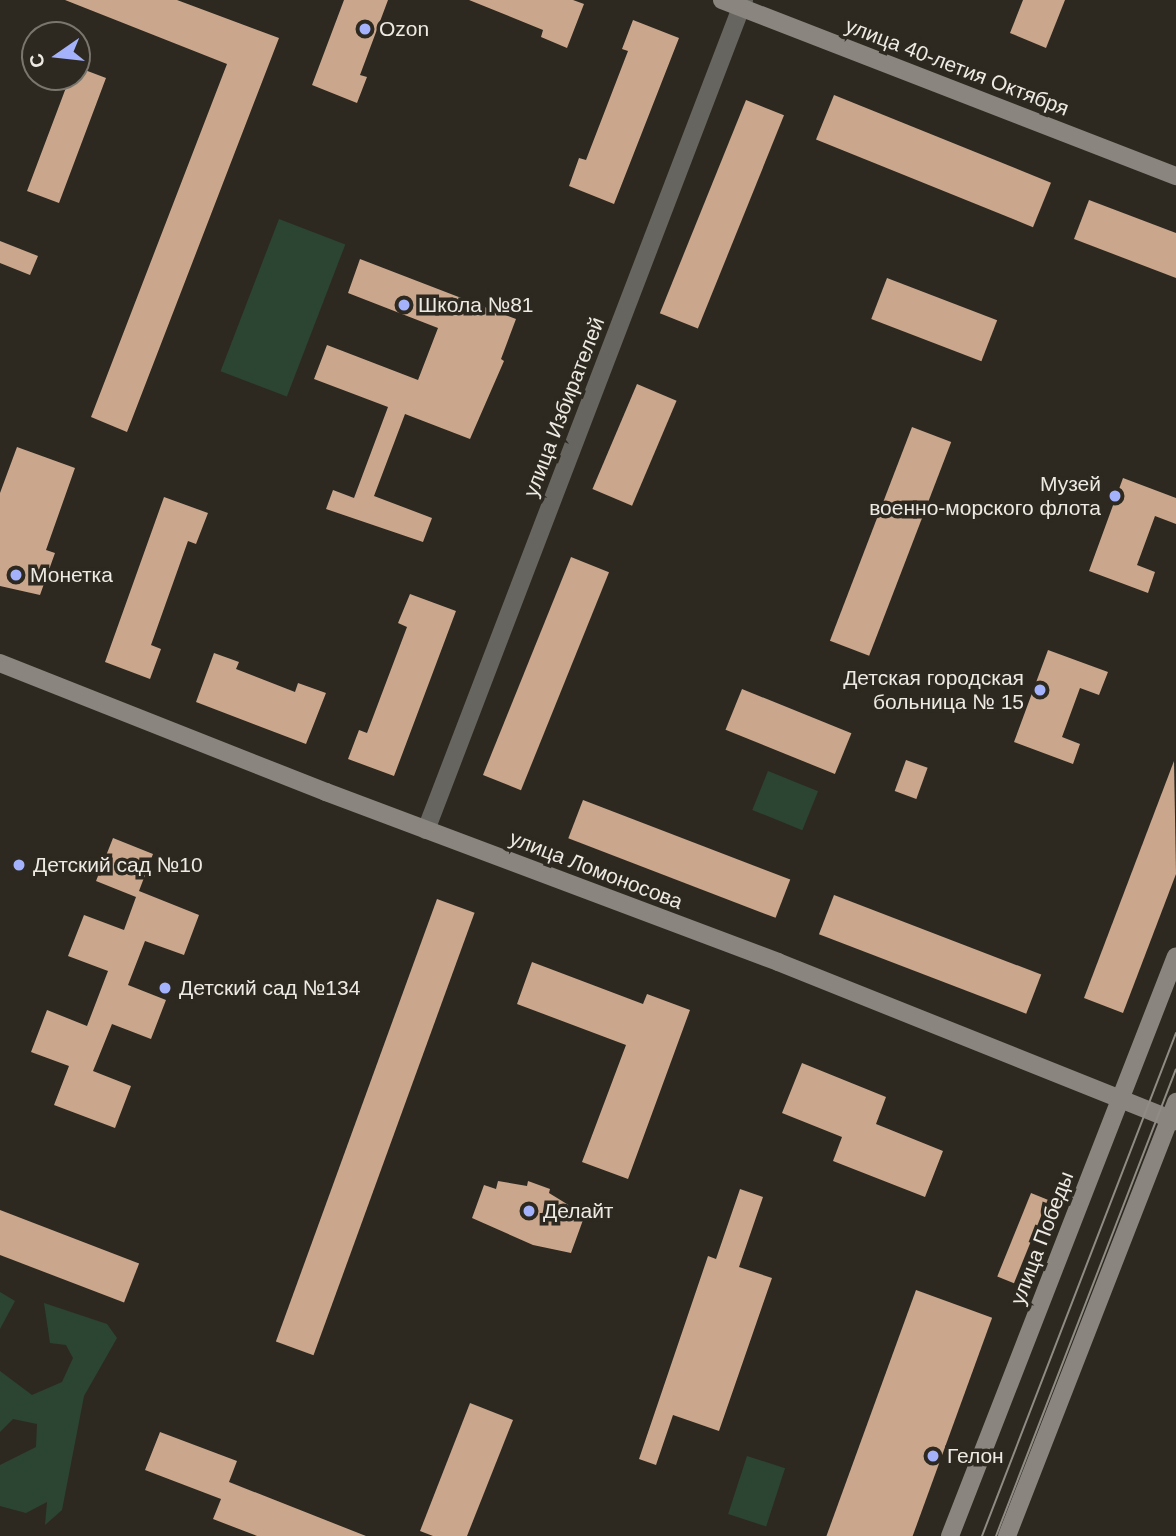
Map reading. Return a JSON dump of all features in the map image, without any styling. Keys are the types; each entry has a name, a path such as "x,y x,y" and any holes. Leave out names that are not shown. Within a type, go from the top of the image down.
{"main road":[{"name":"улица 40-летия Октября","path":"722,0 743,4 1176,176"},
{"name":"улица Ломоносова","path":"0,663 426,830 778,962 1120,1100 1174,1114"},
{"name":"улица Победы","path":"950,1536 1176,956"},
{"path":"1007,1536 1174,1114"}],"street":[{"name":"улица Избирателей","path":"426,830 743,4"}],"green space":[{"path":"279,219 345,244 287,397 221,371"},
{"path":"768,771 818,791 802,830 752,810"},
{"path":"0,1292 15,1301 0,1329"},
{"path":"44,1303 107,1324 117,1338 84,1396 62,1510 45,1525 47,1502 26,1513 0,1506 0,1465 36,1447 37,1424 13,1419 0,1432 0,1371 32,1395 62,1382 73,1358 66,1345 50,1343"},
{"path":"747,1456 785,1468 766,1526 728,1514"}],"building":[{"path":"65,0 177,0 279,38 127,432 91,417 227,64"},
{"path":"344,0 388,0 360,75 367,77 357,103 312,85"},
{"path":"469,0 573,0 584,4 567,48 541,37 543,30"},
{"path":"1023,0 1065,0 1046,48 1010,33"},
{"path":"633,20 679,38 614,204 569,186 579,158 586,160 628,51 622,49"},
{"path":"91,72 106,78 59,203 27,191 65,91 91,91"},
{"path":"834,95 1051,183 1033,227 816,140"},
{"path":"746,100 784,115 698,329 660,313"},
{"path":"1089,200 1176,233 1176,278 1074,239"},
{"path":"0,241 38,256 30,275 0,263"},
{"path":"360,259 516,319 501,359 504,361 470,439 405,414 374,496 432,518 423,542 326,509 333,490 354,498 388,407 314,379 327,345 418,380 438,328 348,293"},
{"path":"887,278 997,320 981,361 871,319"},
{"path":"637,384 677,401 632,506 592,489"},
{"path":"912,427 951,442 869,656 830,641"},
{"path":"17,447 75,468 46,550 55,553 40,595 0,586 0,493"},
{"path":"1123,478 1176,498 1176,524 1155,516 1137,565 1155,572 1148,593 1089,571"},
{"path":"164,497 208,513 196,544 188,541 151,645 161,649 150,679 105,662"},
{"path":"571,557 609,572 521,790 483,775"},
{"path":"410,594 456,611 394,776 348,759 359,730 367,733 407,627 398,623"},
{"path":"1048,650 1108,672 1099,695 1080,688 1062,737 1080,744 1073,764 1014,742"},
{"path":"214,653 239,662 236,669 295,692 298,683 326,693 306,744 196,702"},
{"path":"742,689 851,733 835,774 726,730"},
{"path":"906,760 928,768 916,799 895,791"},
{"path":"1174,761 1176,874 1123,1013 1084,998"},
{"path":"583,800 790,880 776,918 568,838"},
{"path":"113,838 153,854 139,891 199,915 184,955 145,941 128,985 166,1000 151,1039 112,1024 93,1071 131,1086 115,1128 54,1105 69,1066 31,1052 47,1010 87,1026 108,971 68,956 84,915 124,930 136,897 96,881"},
{"path":"834,895 1041,975 1026,1014 819,934"},
{"path":"437,899 475,913 313,1355 276,1342"},
{"path":"532,962 643,1004 647,994 690,1010 628,1179 582,1162 626,1045 517,1004"},
{"path":"802,1063 886,1097 876,1124 943,1151 925,1197 833,1161 842,1137 782,1113"},
{"path":"498,1181 527,1186 528,1181 550,1189 549,1193 575,1209 573,1216 583,1220 571,1253 533,1245 472,1218 484,1185 496,1189"},
{"path":"740,1189 763,1197 739,1267 772,1278 719,1431 673,1415 656,1465 639,1459 708,1256 716,1259"},
{"path":"1031,1193 1048,1200 1014,1283 997,1276"},
{"path":"0,1210 139,1263 124,1303 0,1255"},
{"path":"916,1290 992,1318 913,1536 826,1536"},
{"path":"470,1403 513,1420 467,1536 433,1536 420,1531"},
{"path":"160,1432 237,1461 229,1482 366,1536 257,1536 213,1519 221,1499 145,1470"}],"tram line":[{"path":"982,1536 1176,1033"},
{"path":"996,1536 1176,1069"}],"place":[{"name":"Ozon","path":"365,29"},
{"name":"Школа №81","path":"404,305"},
{"name":"Музей военно-морского флота","path":"1115,496"},
{"name":"Монетка","path":"16,575"},
{"name":"Детская городская больница № 15","path":"1040,690"},
{"name":"Детский сад №10","path":"19,865"},
{"name":"Детский сад №134","path":"165,988"},
{"name":"Делайт","path":"529,1211"},
{"name":"Гелон","path":"933,1456"}]}
